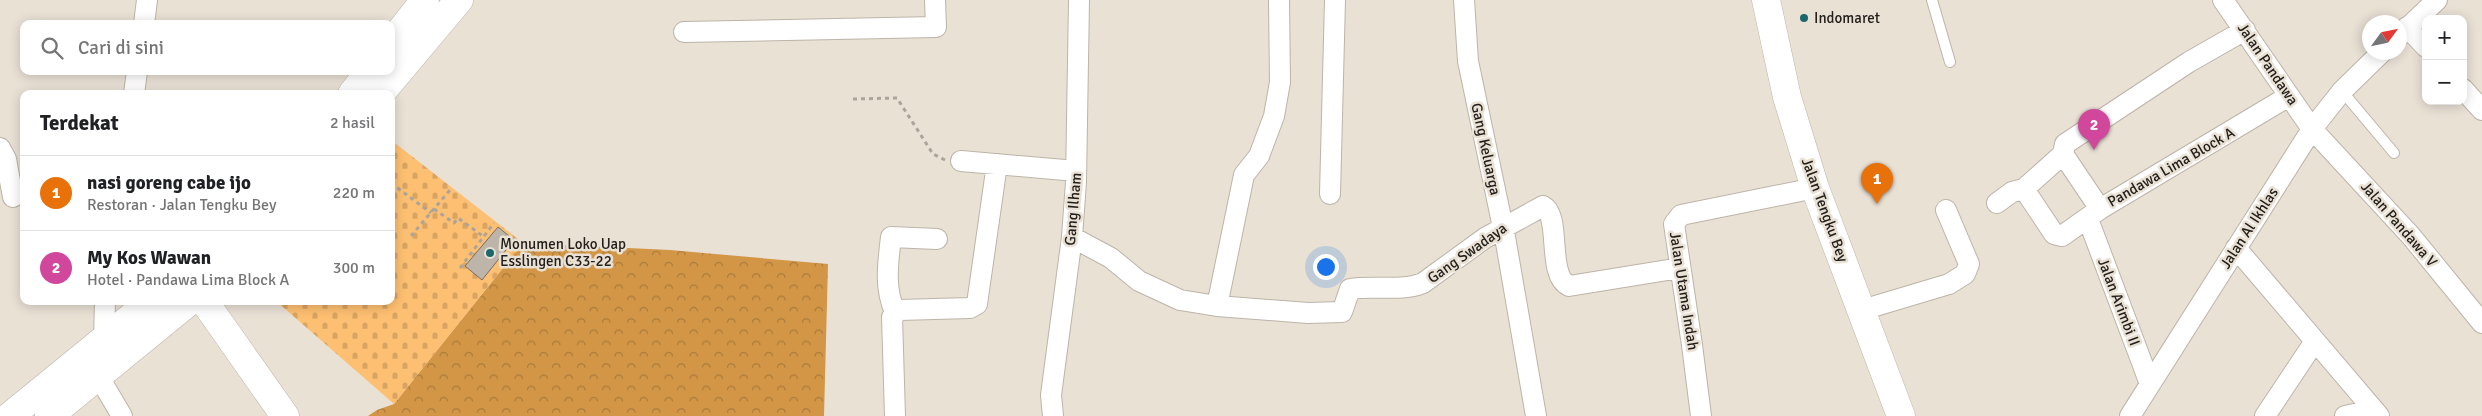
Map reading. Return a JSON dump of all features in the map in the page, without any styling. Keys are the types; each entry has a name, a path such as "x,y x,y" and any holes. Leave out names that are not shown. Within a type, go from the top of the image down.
{"main road":[{"path":"395,38 425,0"},
{"path":"383,90 459,0"},
{"name":"Jalan Tengku Bey","path":"1766,0 1788,97 1815,188 1901,416"},
{"path":"355,90 367,75"},
{"path":"17,414 146,305"},
{"path":"49,416 185,305"},
{"path":"207,305 284,416"}],"street":[{"path":"144,20 147,0"},
{"path":"684,32 936,27 935,0"},
{"name":"Gang Ilham","path":"1053,416 1051,395 1072,237 1076,171 1079,0"},
{"path":"1218,306 1244,175 1259,156 1274,116 1280,82 1279,0"},
{"path":"1330,194 1335,0"},
{"name":"Gang Keluarga","path":"1464,0 1468,61 1502,228 1536,416"},
{"name":"Jalan Pandawa","path":"2223,0 2312,129"},
{"path":"2407,27 2437,0"},
{"path":"1996,203 2012,192 2024,189 2063,154 2066,144 2190,62 2244,30"},
{"path":"2407,34 2422,44"},
{"name":"Jalan Al Ikhlas","path":"2130,416 2312,129 2342,91 2374,60"},
{"path":"135,90 136,75"},
{"path":"2467,93 2482,110"},
{"name":"Pandawa Lima Block A","path":"2024,189 2054,234 2062,236 2094,214 2289,96"},
{"name":"Jalan Pandawa V","path":"2312,129 2411,236 2482,323"},
{"path":"0,148 6,159 13,197"},
{"name":"Jalan Arimbi II","path":"2063,154 2094,214 2150,384"},
{"path":"961,161 1076,171"},
{"path":"895,416 892,317 899,310 970,308 977,304 997,164"},
{"name":"Jalan Utama Indah","path":"1701,416 1674,224 1681,215 1815,188"},
{"name":"Gang Swadaya","path":"1072,237 1110,258 1148,284 1180,300 1218,306 1308,313 1342,312 1350,289 1412,286 1423,283 1502,228 1540,206 1545,206 1550,217 1559,273 1565,284 1569,286 1680,268"},
{"path":"1862,310 1949,284 1965,274 1969,264 1946,210"},
{"path":"895,312 890,301 887,279 891,237 937,239"},
{"path":"2236,248 2376,413"},
{"path":"104,340 105,305"},
{"path":"2265,416 2315,342"},
{"path":"99,377 122,416"},
{"path":"2344,416 2376,413"}],"lane":[{"path":"1932,0 1950,62"},
{"path":"2342,91 2394,153"}],"path":[{"path":"853,99 897,98 933,154 941,160 961,161"},
{"path":"395,187 431,213"},
{"path":"411,236 450,190"},
{"path":"434,209 454,223 458,218 484,237"},
{"path":"460,268 494,223"}],"green space":[{"path":"395,143 523,243 394,404 281,305 395,305"},
{"path":"523,243 670,250 828,264 824,416 368,416 377,410 394,404"}],"building":[{"name":"Monumen Loko Uap Esslingen C33-22","path":"498,227 514,240 482,280 465,266"}],"place":[{"name":"Indomaret","path":"1804,18"},
{"name":"My Kos Wawan","path":"2094,150"},
{"name":"nasi goreng cabe ijo","path":"1877,204"},
{"name":"Monumen Loko Uap Esslingen C33-22","path":"490,253"}]}
